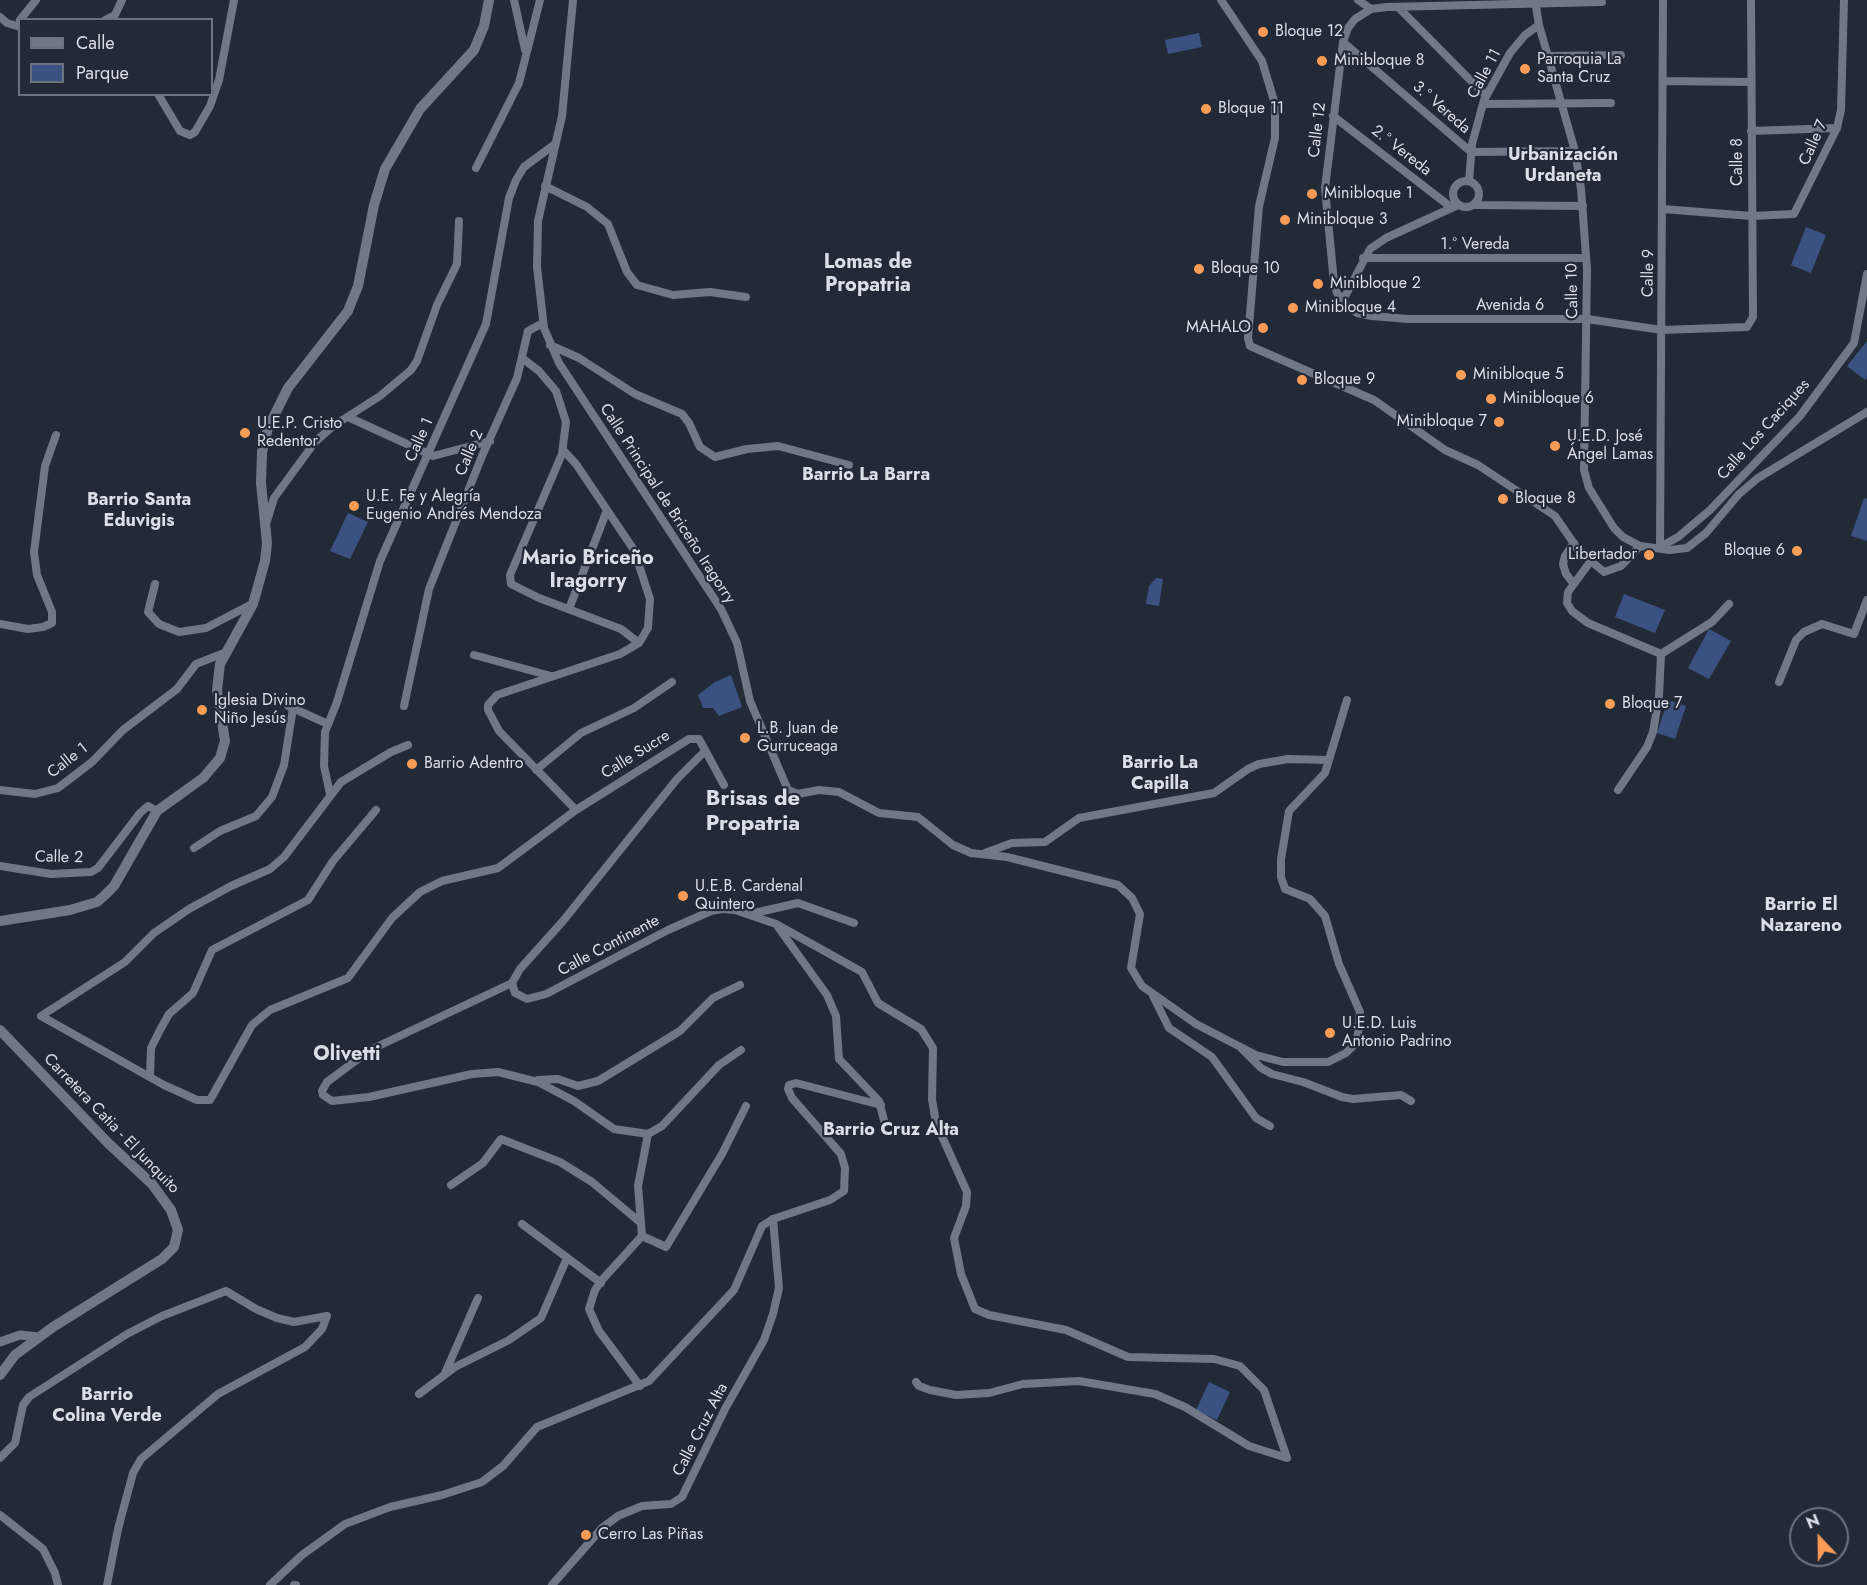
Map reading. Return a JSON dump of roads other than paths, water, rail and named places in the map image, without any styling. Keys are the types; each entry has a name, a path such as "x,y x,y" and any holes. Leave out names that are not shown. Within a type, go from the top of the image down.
{"main road":[{"path":"0,921 70,910 97,902 114,886 157,811 203,778 220,758 225,741 217,690 220,664 253,604 265,561 265,525 261,483 262,452 268,428 301,369 348,311 361,276 374,206 385,169 420,110 474,50 484,26 489,0"},
{"name":"Carretera Catia - El Junquito","path":"0,1030 108,1143 152,1184 171,1210 178,1230 174,1247 162,1259 39,1337 15,1355 0,1375"}],"street":[{"path":"22,18 36,0"},
{"path":"109,18 115,15 122,0"},
{"path":"159,96 180,131 190,135 195,132 210,106 219,80 234,0"},
{"path":"514,0 526,54"},
{"path":"476,168 519,83 540,0"},
{"name":"Calle Principal de Briceño Iragorry","path":"573,0 565,92 538,221 537,267 543,323 550,345 612,445 721,609 737,643 750,701 788,790 798,794 819,790 840,792 879,813 918,817 960,849 981,855 1007,857 1108,881 1126,890 1140,914 1131,968 1135,978 1153,995 1196,1024 1239,1046 1283,1062 1328,1062 1346,1053 1354,1045 1358,1034 1360,1012 1339,964 1326,916 1310,899 1286,889 1281,877 1285,825 1289,811 1321,779 1347,700"},
{"path":"1221,0 1262,61 1275,104 1275,138 1256,227 1248,338 1250,346 1374,400 1445,450 1478,465 1555,516 1590,562 1604,572 1629,561 1640,546 1678,550 1694,543 1739,494 1758,478 1867,412"},
{"path":"1358,0 1371,9 1535,1 1602,2"},
{"name":"Calle 9","path":"1659,547 1663,0"},
{"name":"Calle 8","path":"1751,0 1752,323"},
{"name":"Calle 7","path":"1751,216 1794,214 1837,128 1841,110 1844,0"},
{"name":"Calle 10","path":"1535,1 1539,25 1575,151 1583,206 1587,319 1586,478 1604,516 1623,537 1640,546"},
{"path":"1398,7 1484,100 1611,103"},
{"name":"Calle 12","path":"1342,302 1334,283 1325,208 1333,116 1343,42 1348,27 1355,19 1371,9"},
{"path":"0,17 18,23"},
{"name":"Calle 11","path":"1474,205 1479,198 1478,190 1469,182 1471,152 1484,100 1510,52 1525,35 1539,25"},
{"name":"3.° Vereda","path":"1343,42 1471,152 1575,151"},
{"path":"1548,56 1621,55"},
{"path":"1663,81 1751,82"},
{"name":"2.° Vereda","path":"1333,116 1455,207"},
{"path":"1751,131 1837,128"},
{"name":"Calle 1","path":"330,794 324,749 328,724 380,561 486,324 509,198 524,167 555,144"},
{"path":"1455,207 1453,191 1461,182 1469,182"},
{"path":"545,186 586,207 608,224 627,272 636,285 673,295 710,292 746,297"},
{"path":"1342,302 1363,258 1370,249 1386,238 1455,207 1466,208 1474,205 1583,206"},
{"path":"1663,209 1751,216"},
{"path":"265,525 274,498 301,460 325,432 380,396 411,370 417,361 437,305 457,264 459,221"},
{"name":"1.° Vereda","path":"1363,258 1586,258"},
{"name":"Calle Los Caciques","path":"1659,547 1678,537 1710,510 1807,406 1854,343 1867,274"},
{"name":"Avenida 6","path":"1342,302 1357,313 1372,316 1587,319 1662,330 1743,329 1752,323"},
{"name":"Calle 2","path":"404,706 429,589 517,378 528,331 543,323"},
{"path":"550,345 579,358 635,394 682,414 690,423 700,447 715,457 747,449 777,446 849,465"},
{"path":"522,358 549,381 561,400 566,422 563,450 510,575 511,584 517,589 621,629 639,643"},
{"path":"348,417 429,455 457,451 490,441"},
{"path":"0,624 28,629 44,627 52,623 52,612 34,564 34,552 45,466 56,435"},
{"path":"408,745 353,772 330,794 296,842 270,869 231,886 189,909 154,933 125,962 41,1016 150,1077 197,1100 210,1100 230,1067 245,1035 260,1017 348,978 392,918 420,892 442,881 498,868 576,810 492,722 488,705 497,695 620,654 639,643 648,628 651,617 648,587 634,550 576,464 563,450"},
{"path":"569,609 608,510"},
{"path":"1574,543 1564,556 1563,564 1566,574 1574,584"},
{"path":"1590,562 1568,592 1567,603 1572,611 1588,623 1661,654"},
{"path":"155,584 148,612 159,624 179,632 206,628 253,604"},
{"path":"1779,682 1796,640 1804,632 1822,624 1854,634 1867,600"},
{"path":"1661,654 1712,622 1730,604"},
{"name":"Calle 1","path":"0,790 35,794 58,788 92,762 123,730 177,689 196,664 224,653"},
{"path":"1618,789 1647,747 1653,732 1659,696 1661,654"},
{"path":"474,655 553,677"},
{"path":"536,770 581,734 634,708 672,682"},
{"path":"194,848 220,831 256,816 272,797 284,765 291,707 328,724"},
{"name":"Calle Sucre","path":"576,810 689,739 699,739 705,751"},
{"path":"705,751 724,785"},
{"name":"Calle Continente","path":"705,751 677,779 563,921 520,969 512,983 515,993 521,998 534,998 573,981 668,930 711,911 735,910 776,924 862,972 878,1003 921,1029 933,1048 932,1099 936,1123 967,1192 966,1206 954,1238 964,1281 975,1309 989,1315 1066,1330 1128,1357 1214,1359 1240,1366 1264,1390 1287,1458 1249,1446 1185,1407 1155,1394 1078,1381 1023,1384 989,1393 956,1395 930,1390 919,1386 916,1382"},
{"path":"981,855 1012,843 1046,842 1079,818 1214,794 1248,769 1259,764 1288,759 1329,760"},
{"name":"Calle 2","path":"0,866 51,874 91,872 98,868 140,813 148,806 157,811"},
{"path":"150,1077 151,1048 169,1014 193,993 212,950 308,900 333,861 376,810"},
{"path":"750,914 798,903 854,923"},
{"path":"776,924 811,970 833,1006 836,1016 839,1059 872,1092 881,1105 885,1124"},
{"path":"512,983 370,1050 327,1082 322,1091 323,1095 332,1101 369,1097 486,1071 534,1080 558,1079 578,1086 597,1081 680,1031 713,998 740,986"},
{"path":"1153,995 1169,1028 1212,1057 1256,1118 1270,1126"},
{"path":"1239,1046 1252,1060 1272,1074 1303,1082 1342,1097 1353,1100 1401,1095 1411,1101"},
{"path":"534,1080 574,1101 614,1129 648,1134 662,1126 720,1065 741,1050"},
{"path":"270,1585 302,1555 345,1524 390,1507 442,1495 482,1482 503,1466 537,1427 640,1386 658,1374 702,1323 722,1305 741,1278 757,1234 773,1219 839,1196 846,1184 845,1168 837,1148 792,1098 788,1089 789,1084 796,1083 881,1105"},
{"path":"642,1236 666,1247 722,1154 746,1106"},
{"path":"640,1386 599,1331 590,1315 591,1301 601,1283 642,1236 638,1186 648,1134"},
{"path":"451,1185 483,1163 501,1139 568,1167 592,1182 640,1223"},
{"name":"Calle Cruz Alta","path":"552,1585 602,1528 618,1516 642,1506 671,1504 682,1497 725,1409 760,1348 773,1314 779,1288 773,1219"},
{"path":"522,1224 601,1283"},
{"path":"419,1394 445,1375 509,1340 541,1318 567,1258"},
{"path":"0,1458 15,1443 23,1405 29,1397 127,1334 169,1313 226,1291 256,1309 277,1318 294,1322 327,1316 322,1329 305,1347 218,1394 141,1459 133,1473 118,1528 107,1585"},
{"path":"445,1375 478,1298"},
{"path":"0,1342 20,1335 39,1337"},
{"path":"0,1515 43,1549 58,1585"}],"place":[{"name":"Bloque 12","path":"1263,32"},
{"name":"Minibloque 8","path":"1322,61"},
{"name":"Parroquia La Santa Cruz","path":"1525,69"},
{"name":"Bloque 11","path":"1206,109"},
{"name":"Minibloque 1","path":"1312,194"},
{"name":"Minibloque 3","path":"1285,220"},
{"name":"Bloque 10","path":"1199,269"},
{"name":"Minibloque 2","path":"1318,284"},
{"name":"Minibloque 4","path":"1293,308"},
{"name":"MAHALO","path":"1263,328"},
{"name":"Minibloque 5","path":"1461,375"},
{"name":"Bloque 9","path":"1302,380"},
{"name":"Minibloque 6","path":"1491,399"},
{"name":"Minibloque 7","path":"1499,422"},
{"name":"U.E.P. Cristo Redentor","path":"245,433"},
{"name":"U.E.D. José Ángel Lamas","path":"1555,446"},
{"name":"Bloque 8","path":"1503,499"},
{"name":"U.E. Fe y Alegría Eugenio Andrés Mendoza","path":"354,506"},
{"name":"Bloque 6","path":"1797,551"},
{"name":"Libertador","path":"1649,555"},
{"name":"Bloque 7","path":"1610,704"},
{"name":"Iglesia Divino Niño Jesús","path":"202,710"},
{"name":"L.B. Juan de Gurruceaga","path":"745,738"},
{"name":"Barrio Adentro","path":"412,764"},
{"name":"U.E.B. Cardenal Quintero","path":"683,896"},
{"name":"U.E.D. Luis Antonio Padrino","path":"1330,1033"},
{"name":"Cerro Las Piñas","path":"586,1535"}],"district":[{"name":"Urbanización Urdaneta","path":"1563,166"},
{"name":"Lomas de Propatria","path":"868,274"},
{"name":"Barrio La Barra","path":"866,476"},
{"name":"Barrio Santa Eduvigis","path":"139,511"},
{"name":"Mario Briceño Iragorry","path":"588,570"},
{"name":"Barrio La Capilla","path":"1160,774"},
{"name":"Brisas de Propatria","path":"753,812"},
{"name":"Barrio El Nazareno","path":"1801,916"},
{"name":"Olivetti","path":"347,1055"},
{"name":"Barrio Cruz Alta","path":"891,1131"},
{"name":"Barrio Colina Verde","path":"107,1406"}]}
